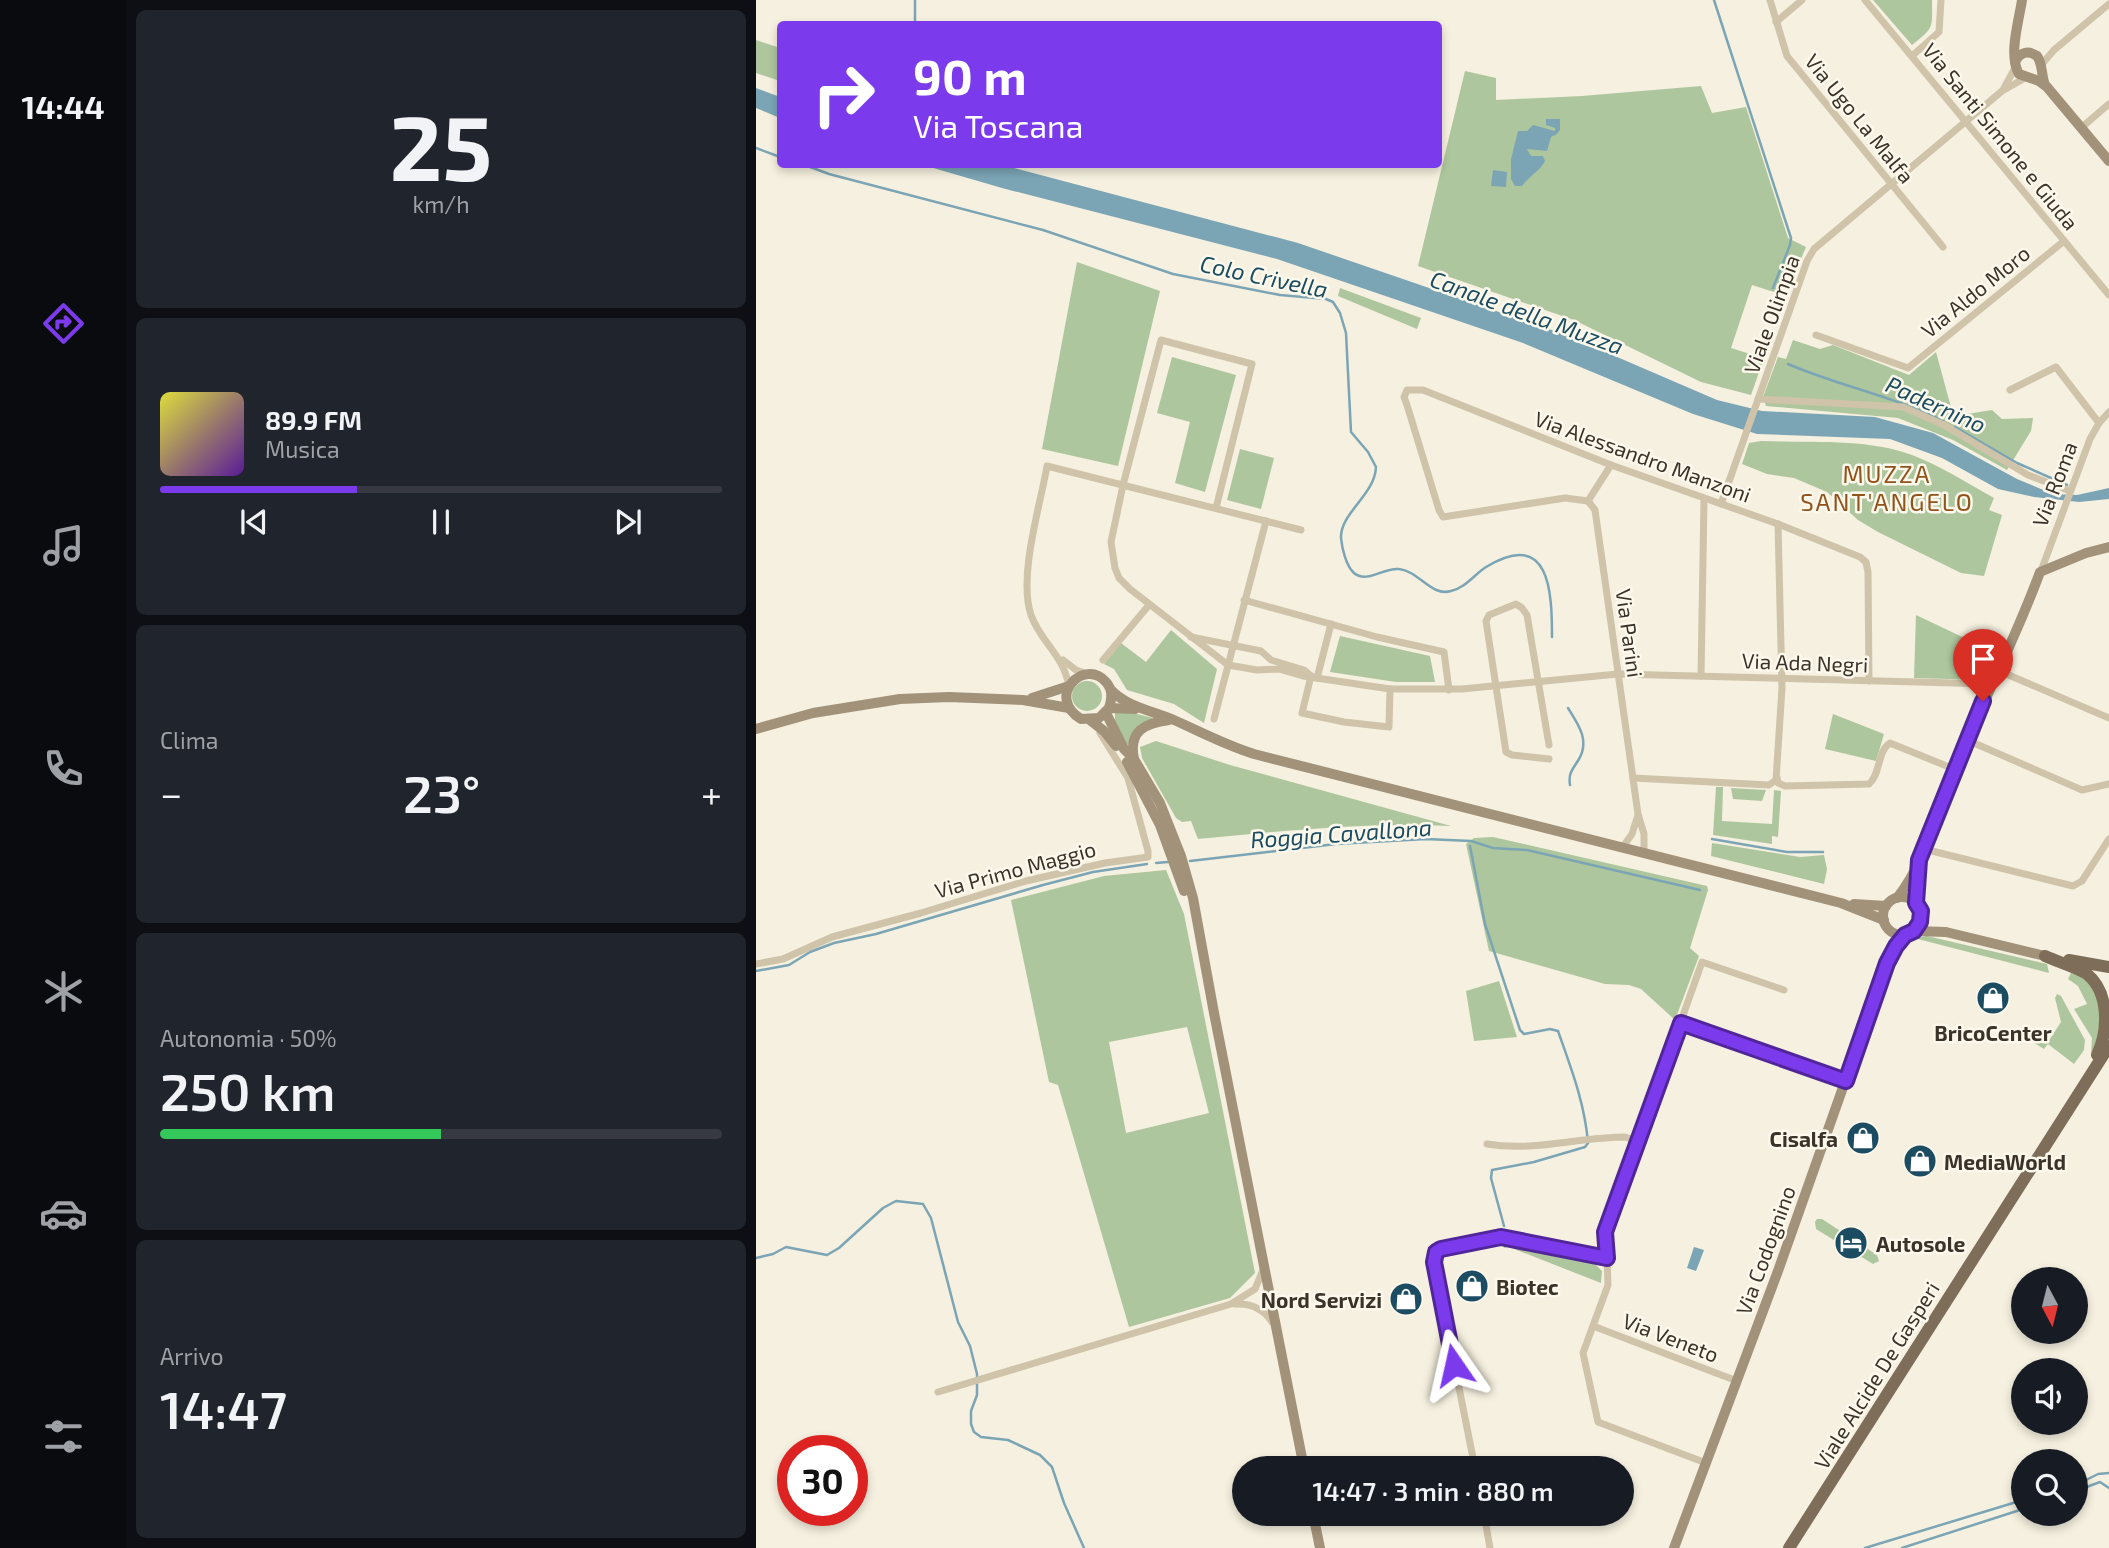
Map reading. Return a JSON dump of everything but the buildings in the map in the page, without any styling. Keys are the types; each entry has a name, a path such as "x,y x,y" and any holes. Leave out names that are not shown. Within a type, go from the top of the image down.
{"main road":[{"path":"2045,956 2109,967"},
{"path":"2045,956 2086,973 2101,988 2107,1003 2108,1023 2104,1039 2082,1087"},
{"name":"Viale Alcide De Gasperi","path":"1789,1548 2109,1046"},
{"path":"2091,1074 2109,1061"}],"street":[{"name":"Via Ugo La Malfa","path":"1770,0 1787,56 1943,247"},
{"path":"1776,22 1802,0"},
{"name":"Via Santi Simone e Giuda","path":"1865,0 2109,295"},
{"path":"1912,56 1939,32 1941,0"},
{"path":"2022,0 2015,65 2019,75 2047,88 2109,160"},
{"path":"2028,78 2041,68 2054,50 2109,4"},
{"path":"2018,27 2022,44 2038,56 2047,88"},
{"path":"2015,65 2018,57 2031,52 2054,50"},
{"name":"Viale Olimpia","path":"2002,91 2015,65"},
{"name":"Viale Olimpia","path":"1721,504 1810,254 1826,237 2002,91 2028,78"},
{"path":"2081,128 2109,104"},
{"name":"Via Aldo Moro","path":"1816,335 1908,368 2064,241"},
{"path":"1216,509 1252,364 1161,340 1111,542 1112,557 1119,578 1189,637 1228,665 1257,670 1279,669 1314,677"},
{"path":"2010,390 2056,367 2099,422"},
{"name":"Via Alessandro Manzoni","path":"1588,501 1565,498 1443,517 1407,405 1407,390 1423,390 1860,557 1866,562 1868,572 1869,681"},
{"path":"1757,401 1903,407 1944,425 2028,475 2070,491"},
{"name":"Via Roma","path":"2040,572 2090,439 2099,422 2109,412"},
{"path":"1588,501 1611,464"},
{"path":"1199,937 1172,856 1142,787 1121,752 1093,723 1074,714 1069,708 1066,697 1069,686 1064,667 1032,617 1027,589 1028,567 1047,466 1301,530"},
{"path":"1701,676 1704,499"},
{"name":"Via Parini","path":"1588,501 1595,510 1638,814 1644,834 1644,853"},
{"path":"1214,719 1266,521"},
{"path":"1779,524 1782,679 1777,777 1780,785 1828,787 1869,784 1874,780 1885,747 1890,743 1954,769"},
{"path":"1057,655 1076,670 1102,678 1118,697 1214,740 1254,754 1841,903 1886,906 1897,898 1907,885 1919,860 1954,769 2040,572 2086,553 2109,547"},
{"path":"1244,600 1444,652 1449,690"},
{"path":"1549,745 1527,615 1516,604 1489,615 1486,621 1506,752 1549,758"},
{"path":"1103,660 1149,605"},
{"path":"1331,624 1302,713 1344,722 1389,727 1390,689"},
{"path":"1189,637 1261,651 1270,660 1304,670 1314,677"},
{"path":"1997,670 2109,718"},
{"path":"1023,700 1069,686 1077,678 1088,674"},
{"name":"Via Ada Negri","path":"1314,677 1390,689 1449,690 1618,674 1991,684"},
{"path":"1093,723 1108,710 1112,699 1111,690"},
{"path":"756,729 813,713 883,701 949,697 1023,700 1069,708"},
{"path":"1108,710 1145,710"},
{"path":"1108,710 1124,749 1150,785 1170,824 1193,898 1302,1456"},
{"path":"1133,759 1132,741 1137,734 1152,722 1172,719"},
{"name":"Via Primo Maggio","path":"756,964 783,959 832,937 1026,881 1105,863 1148,857 1128,778 1093,723"},
{"path":"1967,740 2082,790 2109,784"},
{"path":"1633,778 1769,785 1773,784 1777,777"},
{"path":"1622,848 1631,835 1638,814"},
{"path":"1924,849 2077,886 2109,839"},
{"path":"1910,933 1920,922 1919,860"},
{"path":"1897,898 1907,898 1946,932"},
{"path":"1841,903 1886,924 1899,935 1946,932 2045,956"},
{"path":"1886,906 1886,924"},
{"name":"Via Codognino","path":"1886,924 1887,963"},
{"name":"Via Codognino","path":"1674,1548 1887,963 1896,946 1910,933"},
{"path":"1706,1463 1598,1422 1583,1353 1608,1285 1605,1232 1702,962 1784,990"},
{"path":"1681,1023 1846,1081"},
{"path":"1487,1144 1529,1146 1619,1137 1637,1142"},
{"path":"1473,1456 1434,1262 1436,1252 1501,1237 1607,1258"},
{"path":"937,1392 1231,1304 1245,1298 1255,1289 1264,1262"},
{"path":"1231,1304 1259,1308 1277,1329"},
{"name":"Via Veneto","path":"1592,1326 1737,1381"},
{"path":"1315,1526 1320,1548"},
{"path":"1486,1526 1490,1548"}],"green space":[{"path":"1873,0 1932,0 1931,26 1912,45"},
{"path":"756,40 777,47 777,80 756,73"},
{"path":"1465,71 1496,78 1496,100 1701,86 1712,113 1746,107 1788,238 1806,247 1798,266 1788,262 1777,293 1752,285 1731,348 1765,355 1751,395 1701,382 1574,320 1418,266"},
{"path":"1077,262 1160,291 1118,466 1042,449"},
{"path":"1340,288 1421,318 1417,329 1338,296"},
{"path":"1793,340 1820,349 1833,345 1909,375 1936,352 1952,411 1960,411 1961,415 1992,410 2002,419 2033,418 2031,431 2007,470 1953,440 1898,418 1766,406 1763,397 1778,357 1786,359"},
{"path":"1172,357 1236,375 1205,492 1175,483 1190,422 1157,413"},
{"path":"1761,441 1857,444 1895,450 1933,464 1994,498 1989,510 2002,515 1984,576 1961,573 1878,532 1858,520 1827,492 1794,478 1767,474 1742,464 1749,443"},
{"path":"1240,449 1274,458 1261,509 1227,500"},
{"path":"1916,615 1994,652 1982,680 1914,678"},
{"path":"1171,630 1217,669 1204,723 1174,704 1127,690 1114,669 1104,664 1121,643 1146,662"},
{"path":"1340,636 1430,656 1435,682 1396,682 1330,672"},
{"path":"1087,681 1098,685 1102,696 1098,707 1087,711 1076,707 1072,696 1076,685"},
{"path":"1125,711 1153,718 1133,733 1127,746 1115,727 1115,712"},
{"path":"1833,714 1884,734 1876,761 1825,749"},
{"path":"1156,741 1230,765 1451,826 1356,826 1198,839 1191,821 1182,822 1176,818 1142,758 1140,747"},
{"path":"1716,787 1723,787 1722,821 1772,824 1774,790 1781,791 1778,837 1772,836 1772,844 1713,835"},
{"path":"1731,788 1766,790 1762,801 1733,799"},
{"path":"1493,837 1707,886 1690,948 1699,956 1675,1020 1641,989 1629,985 1605,984 1489,951 1466,844 1474,838"},
{"path":"1712,843 1800,857 1824,855 1827,869 1824,884 1711,856"},
{"path":"1166,870 1184,914 1255,1273 1230,1298 1129,1327 1058,1085 1049,1082 1011,900 1104,876","holes":["1187,1027 1209,1113 1126,1133 1109,1042"]},
{"path":"1927,936 2047,964 2049,973 1914,938"},
{"path":"2071,973 2082,977 2098,993 2101,1033 2091,1054 2092,1038 2074,1009 2087,1004 2078,986 2068,979"},
{"path":"1499,981 1517,1037 1474,1041 1466,991"},
{"path":"2057,994 2061,996 2085,1040 2084,1050 2074,1064 2048,1044 2044,1049 2031,1041 2038,1030 2050,1039 2061,1022 2055,998"},
{"path":"1817,1219 1822,1219 1877,1255 1879,1261 1873,1264 1816,1229"},
{"path":"1503,1243 1592,1261 1602,1271 1601,1283 1509,1247 1504,1248"}],"water":[{"path":"756,88 777,96 777,117 756,108"},
{"path":"1546,119 1560,119 1560,130 1551,137 1547,151 1527,149 1531,156 1543,156 1545,161 1522,186 1515,186 1511,179 1511,159 1518,131 1527,131 1533,125 1555,131 1555,128 1546,125"},
{"path":"933,168 1014,168 1298,243 1566,335 1717,400 1762,411 1875,417 1933,433 2017,479 2053,494 2077,495 2109,488 2109,499 2079,502 2034,497 1998,489 1942,458 1890,439 1757,434 1693,414 1523,343 1277,259"},
{"path":"1493,170 1507,172 1506,187 1491,186"},
{"path":"1694,1247 1704,1250 1696,1271 1687,1268"}],"waterway":[{"path":"915,0 915,21"},
{"name":"Padernino","path":"1714,0 1791,238 1773,288"},
{"name":"Colo Crivella","path":"756,148 777,156"},
{"name":"Colo Crivella","path":"813,168 1043,230 1173,274 1280,295 1333,302 1340,313 1346,333 1351,432 1368,452 1376,467 1370,486 1342,529 1342,547 1351,570 1364,577 1399,569 1444,592 1461,587 1486,567 1507,557 1523,555 1535,560 1543,570 1551,602 1552,637"},
{"name":"Padernino","path":"1788,364 1943,421"},
{"name":"Padernino","path":"1955,427 2017,463 2067,485"},
{"name":"Colo Crivella","path":"1568,708 1583,739 1582,752 1570,774 1570,785"},
{"name":"Roggia Cavallona","path":"1190,861 1336,844 1426,839 1471,841 1493,848 1527,850 1700,890"},
{"name":"Colo Crivella","path":"1712,839 1787,852 1823,852"},
{"path":"1470,846 1485,924 1520,1030 1524,1034 1550,1029 1558,1031 1581,1100 1588,1143 1585,1147 1534,1162 1492,1170 1491,1178 1504,1226"},
{"name":"Roggia Cavallona","path":"1156,863 1168,862"},
{"name":"Roggia Cavallona","path":"756,971 789,965 810,952 834,943 876,934 1043,885 1093,872 1147,864"},
{"path":"756,1258 786,1247 827,1255 839,1248 883,1208 896,1201 923,1204 931,1218 958,1322 970,1346 977,1374 977,1395 971,1411 974,1432 981,1437 1008,1440 1040,1455 1052,1467 1084,1548"},
{"path":"2088,1479 2109,1473"},
{"path":"2088,1486 2100,1482 2109,1488"},
{"path":"1865,1548 2011,1504"},
{"path":"1902,1548 2011,1513"}],"place":[{"name":"BricoCenter","path":"1993,998"},
{"name":"Cisalfa","path":"1863,1138"},
{"name":"MediaWorld","path":"1920,1161"},
{"name":"Autosole","path":"1851,1243"},
{"name":"Biotec","path":"1472,1286"},
{"name":"Nord Servizi","path":"1406,1299"}],"district":[{"name":"MUZZA SANT'ANGELO","path":"1887,487"}],"route":[{"path":"1454,1365 1434,1262 1436,1252 1501,1237 1607,1258 1605,1232 1681,1023 1846,1081 1887,963 1896,946 1905,935 1914,931 1920,922 1921,911 1916,903 1919,860 1983,701"}],"water label":[{"name":"Canale della Muzza","path":"1527,312"}]}
